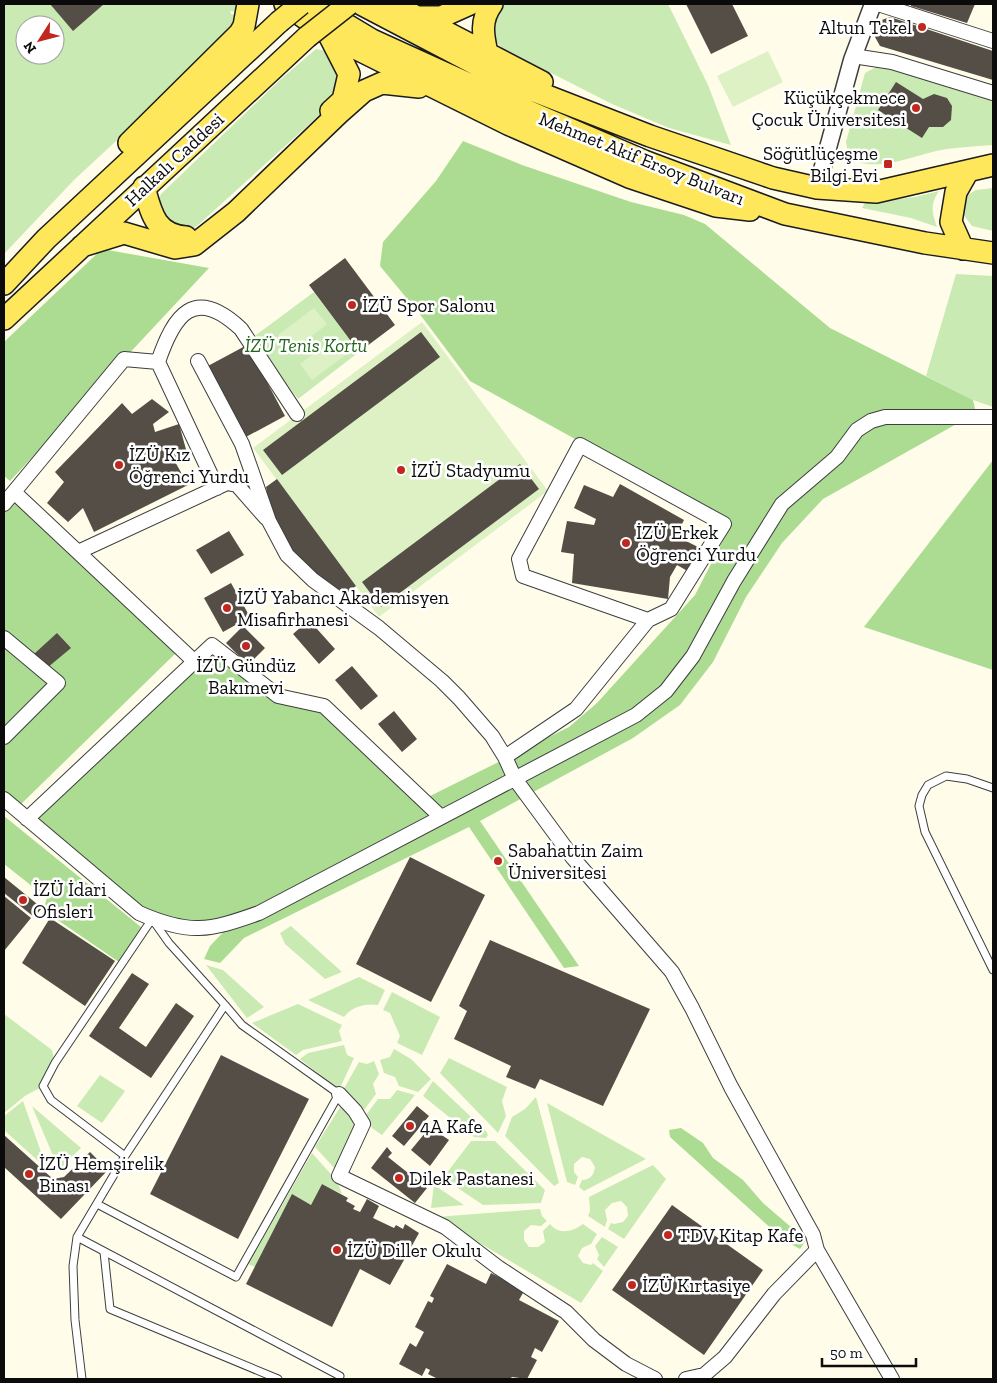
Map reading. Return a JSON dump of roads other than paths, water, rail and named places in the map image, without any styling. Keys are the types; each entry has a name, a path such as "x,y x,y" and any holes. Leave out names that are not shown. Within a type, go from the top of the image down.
{"main road":[{"path":"46,239 85,186 240,33 244,26 248,4"},
{"name":"Halkalı Caddesi","path":"4,284 46,239 282,13 301,4"},
{"name":"Mehmet Akif Ersoy Bulvarı","path":"312,4 372,40 530,112 644,161 785,214 963,249 993,253"},
{"name":"Halkalı Caddesi","path":"4,319 307,37 349,4"},
{"name":"Mehmet Akif Ersoy Bulvarı","path":"360,4 506,80 650,136 773,178 817,188 876,192 993,165"},
{"path":"392,4 534,77 581,109"},
{"path":"415,17 441,18 470,4"},
{"path":"487,53 482,32 485,14 492,4"},
{"path":"282,13 510,125 629,177 716,206 785,214"},
{"path":"144,187 152,217 168,234 174,237 188,237 195,234 219,217 343,100 349,74 329,35"},
{"path":"82,246 124,233 175,248 194,245 236,212 364,91 382,83 437,90"},
{"path":"963,249 951,222 956,192 968,171"}],"street":[{"path":"817,188 854,56 873,4"},
{"path":"878,4 993,41"},
{"path":"854,56 892,62 993,93"},
{"path":"217,488 158,362 166,337 178,318 187,311 198,308 210,309 232,321 241,329 297,414"},
{"path":"4,504 124,358 158,362"},
{"path":"198,361 242,444 276,538 299,568 379,628 442,681 476,716 505,757 515,779 573,858 672,972 731,1087 813,1235 817,1250 892,1379"},
{"path":"4,799 139,913 152,919 190,930 231,923 259,913 636,715 666,691 693,656 734,581 782,504 837,457 857,430 871,421 886,417 993,417"},
{"path":"505,757 576,709 648,620 671,609 724,524 580,445 519,559 523,576 648,620"},
{"path":"78,552 227,483 237,485 269,521"},
{"path":"14,492 195,662"},
{"path":"4,638 58,684 4,737"},
{"path":"27,819 212,646 278,696 324,706 441,817"},
{"path":"339,1094 355,1111 363,1124 339,1176 445,1227 500,1268 566,1312 594,1340 626,1364 655,1379"},
{"path":"686,1379 704,1375 725,1357 774,1294 817,1250"}],"lane":[{"path":"993,788 967,779 946,776 928,785 922,795 919,806 925,832 993,970"},
{"path":"97,1204 236,1277 339,1094 242,1025 169,943 152,919 55,1063 43,1086 51,1100 125,1156"},
{"path":"82,1379 75,1320 73,1266 77,1237 125,1156 224,1005"},
{"path":"77,1237 340,1376 339,1379"},
{"path":"104,1252 110,1309 278,1379"}],"place":[{"name":"Altun Tekel","path":"922,27"},
{"name":"Küçükçekmece Çocuk Üniversitesi","path":"916,108"},
{"name":"Söğütlüçeşme Bilgi Evi","path":"888,164"},
{"name":"İZÜ Spor Salonu","path":"352,305"},
{"name":"İZÜ Kız Öğrenci Yurdu","path":"119,465"},
{"name":"İZÜ Stadyumu","path":"401,470"},
{"name":"İZÜ Erkek Öğrenci Yurdu","path":"626,543"},
{"name":"İZÜ Yabancı Akademisyen Misafirhanesi","path":"227,608"},
{"name":"İZÜ Gündüz Bakımevi","path":"246,646"},
{"name":"Sabahattin Zaim Üniversitesi","path":"498,861"},
{"name":"İZÜ İdari Ofisleri","path":"23,900"},
{"name":"4A Kafe","path":"410,1126"},
{"name":"İZÜ Hemşirelik Binası","path":"29,1174"},
{"name":"Dilek Pastanesi","path":"399,1178"},
{"name":"TDV Kitap Kafe","path":"668,1235"},
{"name":"İZÜ Diller Okulu","path":"337,1250"},
{"name":"İZÜ Kırtasiye","path":"632,1285"}],"park label":[{"name":"İZÜ Tenis Kortu","path":"306,345"}]}
